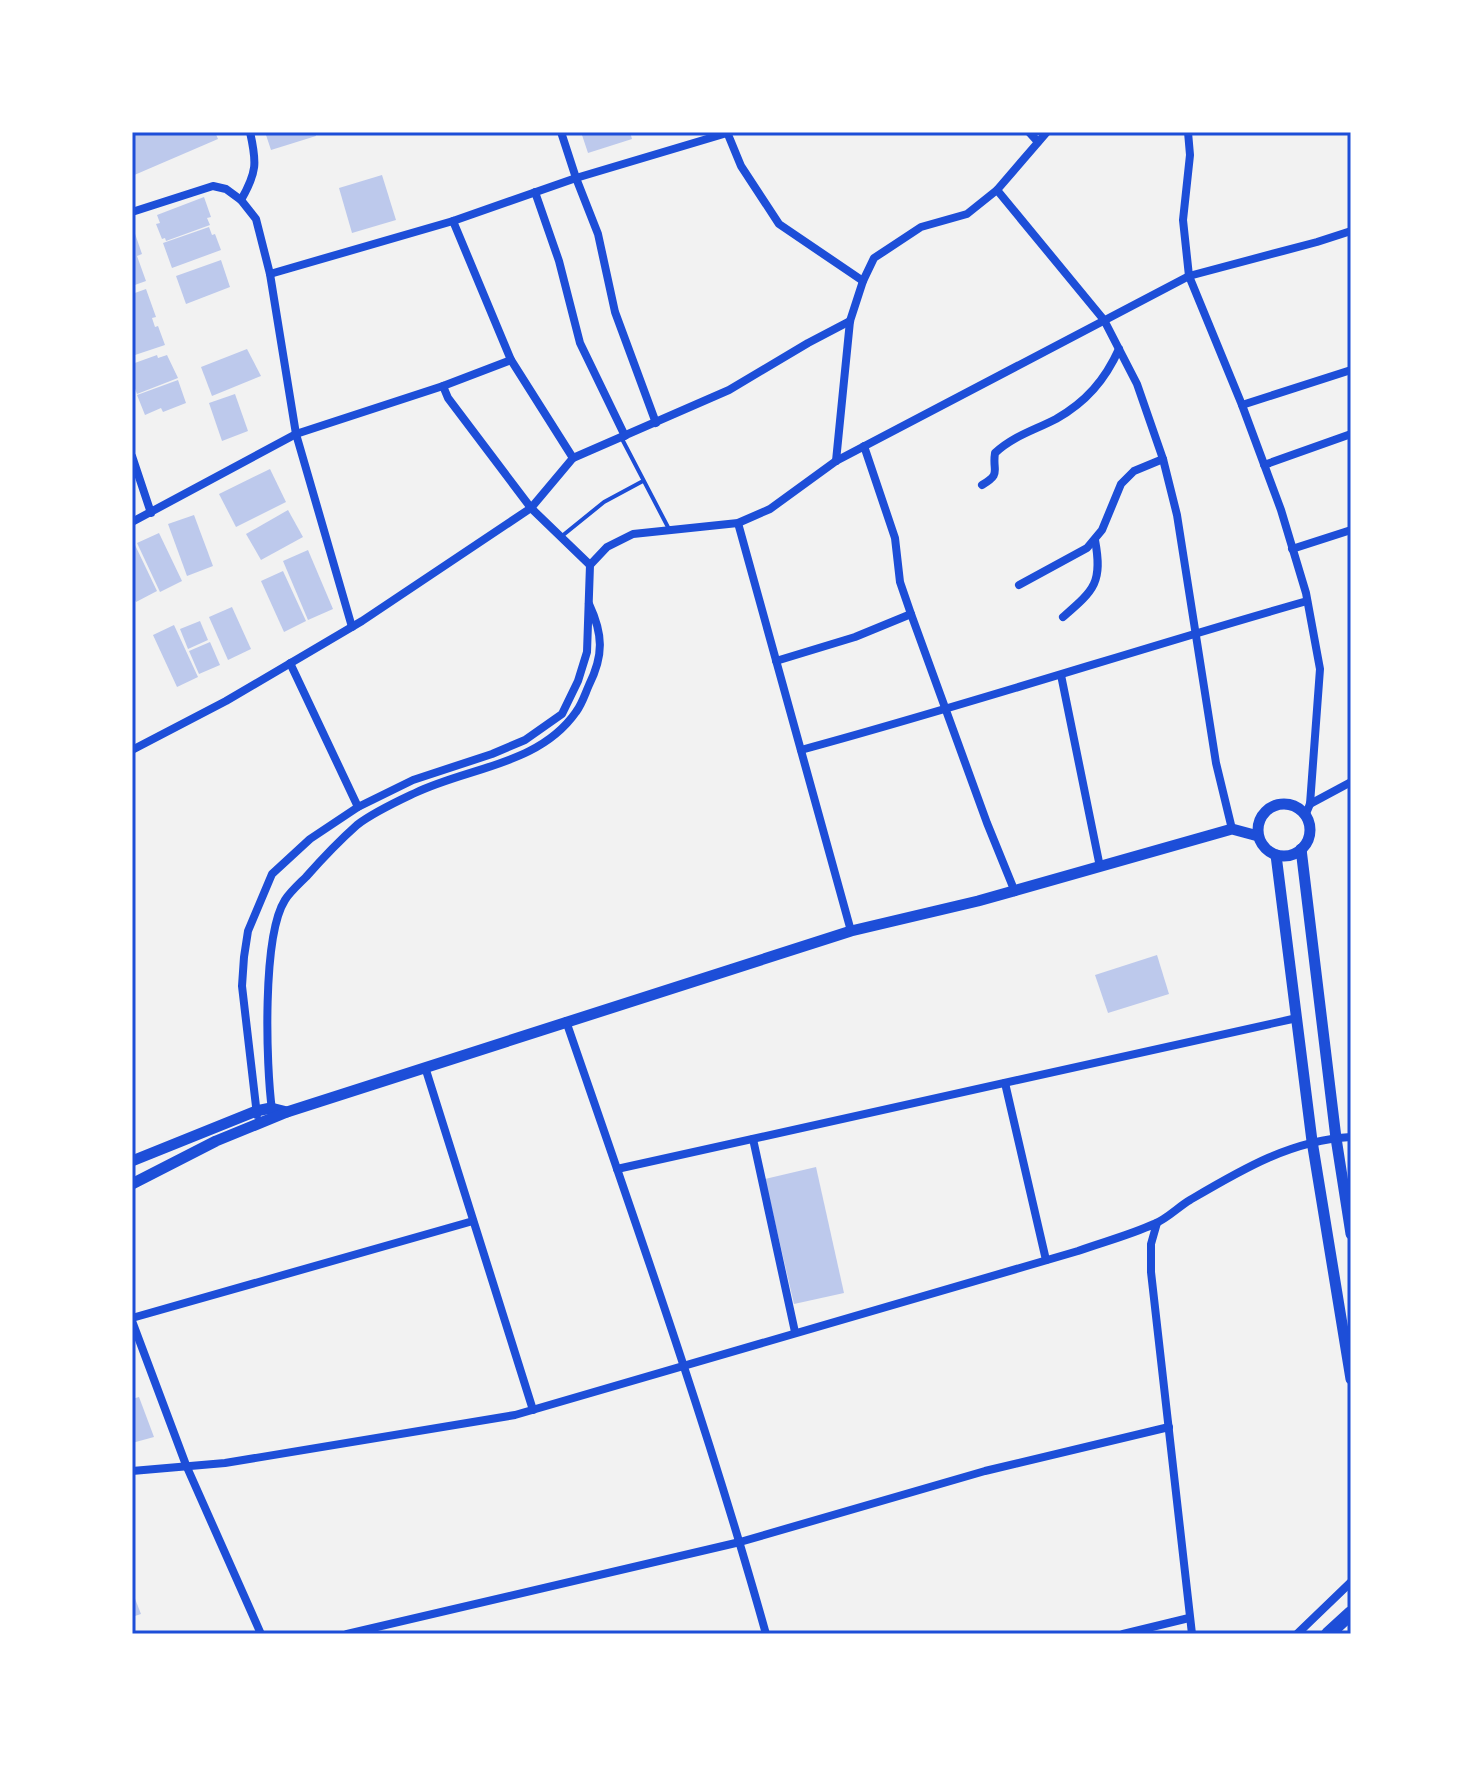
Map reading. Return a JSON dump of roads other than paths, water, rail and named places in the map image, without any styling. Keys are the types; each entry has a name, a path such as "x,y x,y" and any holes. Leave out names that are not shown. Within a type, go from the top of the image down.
{"highway":[{"path":"1328,1634 1351,1613"}],"street":[{"path":"241,200 254,178 256,159 250,132"},
{"path":"561,132 598,234 615,312 656,423"},
{"path":"270,274 453,221 576,178 727,132 741,166 779,224 863,281"},
{"path":"1029,132 1038,142"},
{"path":"836,461 850,321 874,258 921,227 967,214 997,190 1047,132"},
{"path":"132,1161 256,1111 287,1112 851,931 1015,892 1232,829 1258,836 1268,851 1276,855 1290,856 1301,849 1308,839 1307,810 1320,669 1307,601 1264,465 1189,276 1183,220 1190,155 1188,132"},
{"path":"132,212 213,186 226,189 241,200 256,219 270,274 296,434 352,627"},
{"path":"997,190 1104,320 1137,384 1163,459 1177,515 1216,763 1232,829"},
{"path":"535,192 559,261 580,343 623,437"},
{"path":"453,221 511,360 573,458"},
{"path":"259,1124 242,986 248,931 272,874 310,839 358,807 413,780 525,740 562,714 578,681 587,652 590,565 607,547 633,534 738,523 770,509 836,461 1189,276 1351,231"},
{"path":"132,750 226,701 352,627 531,508 573,458 729,390 850,321"},
{"path":"982,485 994,478 995,453 1005,443 1057,418 1081,401 1099,385 1119,349"},
{"path":"132,522 296,434 443,386 511,360"},
{"path":"1242,405 1351,370"},
{"path":"443,386 448,398 531,508 590,565"},
{"path":"1264,465 1351,434"},
{"path":"864,446 895,538 900,582 1015,892"},
{"path":"132,456 151,513"},
{"path":"1019,585 1087,548 1109,517 1121,484 1134,471 1163,459"},
{"path":"738,523 851,931"},
{"path":"1292,549 1351,530"},
{"path":"1063,617 1086,597 1097,581 1099,561 1095,540"},
{"path":"273,1113 269,968 275,923 285,900 358,825 373,815 419,791 546,744 576,712 593,678 601,652 597,621 587,600"},
{"path":"801,750 946,711 1195,632 1307,601"},
{"path":"776,661 855,637 911,614"},
{"path":"290,663 358,807"},
{"path":"1061,675 1100,867"},
{"path":"1258,836 1262,816 1269,809 1288,805 1307,810 1351,782"},
{"path":"1301,849 1336,1138 1351,1234"},
{"path":"1276,855 1312,1141 1351,1379"},
{"path":"617,1169 1297,1018"},
{"path":"566,1021 684,1363 766,1634"},
{"path":"425,1067 533,1410"},
{"path":"1005,1083 1046,1260"},
{"path":"132,1184 216,1141 259,1124 273,1113"},
{"path":"132,1471 240,1460 515,1415 684,1363 1046,1260 1157,1223 1181,1205 1274,1155 1312,1141 1351,1137"},
{"path":"753,1139 795,1332"},
{"path":"261,1634 186,1465 132,1320 473,1221"},
{"path":"1157,1223 1151,1244 1151,1272 1192,1634"},
{"path":"347,1634 740,1542 985,1471 1169,1427"},
{"path":"1297,1634 1351,1582"},
{"path":"1123,1634 1189,1618"}],"lane":[{"path":"623,437 670,531"},
{"path":"561,537 604,502 643,481"}]}
